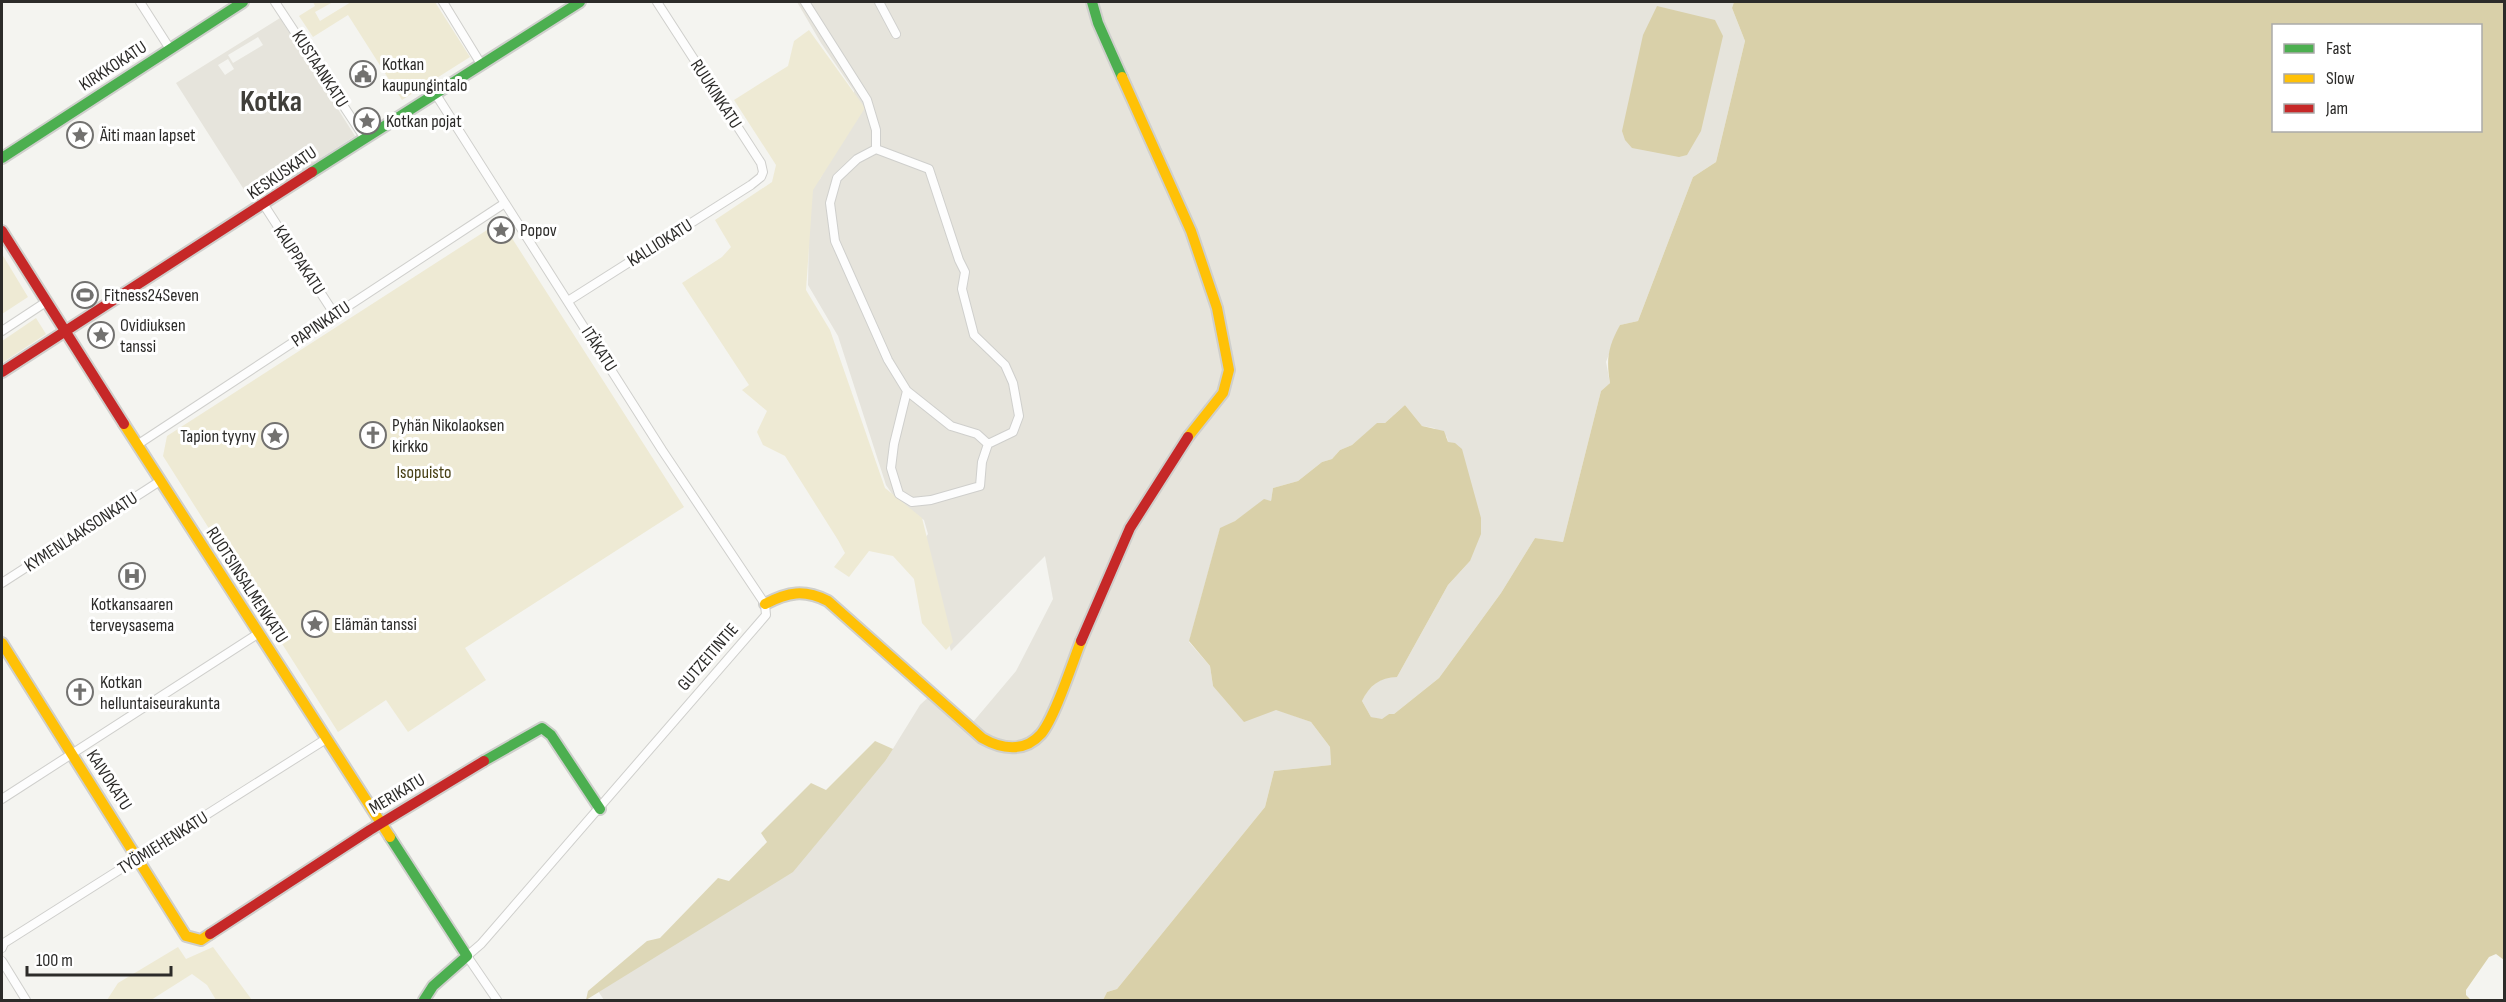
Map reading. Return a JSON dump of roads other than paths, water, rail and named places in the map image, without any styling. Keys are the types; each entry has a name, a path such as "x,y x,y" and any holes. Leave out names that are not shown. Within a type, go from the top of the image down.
{"street":[{"path":"140,2 170,49"},
{"name":"KIRKKOKATU","path":"2,158 243,2"},
{"name":"KUSTAANKATU","path":"275,2 364,137"},
{"path":"442,2 481,64"},
{"name":"KESKUSKATU","path":"2,372 264,205 364,137 580,2"},
{"name":"RUUKINKATU","path":"657,2 761,163 763,172 751,185"},
{"path":"805,2 867,100 876,130 876,149"},
{"path":"879,2 896,34"},
{"path":"765,604 791,591 801,590 828,601 982,738 997,747 1027,745 1041,734 1055,707 1098,599 1130,528 1181,447 1223,393 1229,369 1217,308 1191,231 1098,23 1092,2"},
{"name":"ITÄKATU","path":"435,93 690,494 765,604"},
{"path":"907,392 894,444 891,468 898,494 912,502 980,486 982,462 988,444 1013,432 1019,416 1013,383 1005,365 974,335 962,290 965,272 958,260 929,169 876,149 856,159 837,178 830,203 835,241 888,360 907,392 951,426 977,434 988,444"},
{"name":"KALLIOKATU","path":"568,301 751,185"},
{"name":"PAPINKATU","path":"138,445 505,203"},
{"name":"KAUPPAKATU","path":"264,205 335,315"},
{"name":"RUOTSINSALMENKATU","path":"2,231 160,481 467,956"},
{"path":"2,331 46,302"},
{"name":"KYMENLAAKSONKATU","path":"2,583 160,481"},
{"name":"GUTZEITINTIE","path":"467,956 481,944 600,809 759,624 766,615 765,604"},
{"path":"2,799 259,633"},
{"name":"KAIVOKATU","path":"2,643 186,936"},
{"name":"MERIKATU","path":"186,936 201,940 380,824 535,730 542,728 551,735 600,809"},
{"name":"TYÖMIEHENKATU","path":"2,948 4,943 326,739"},
{"path":"424,1000 433,986 467,956 497,1000"},
{"path":"2,961 26,1000"}],"place":[{"name":"Kotkan kaupungintalo","path":"363,74"},
{"name":"Kotkan pojat","path":"367,121"},
{"name":"Äiti maan lapset","path":"80,135"},
{"name":"Popov","path":"501,230"},
{"name":"Fitness24Seven","path":"85,295"},
{"name":"Ovidiuksen tanssi","path":"101,335"},
{"name":"Pyhän Nikolaoksen kirkko","path":"373,435"},
{"name":"Tapion tyyny","path":"275,436"},
{"name":"Kotkansaaren terveysasema","path":"132,576"},
{"name":"Elämän tanssi","path":"315,624"},
{"name":"Kotkan helluntaiseurakunta","path":"80,692"}],"district":[{"name":"Kotka","path":"271,102"}],"park label":[{"name":"Isopuisto","path":"424,472"}]}
